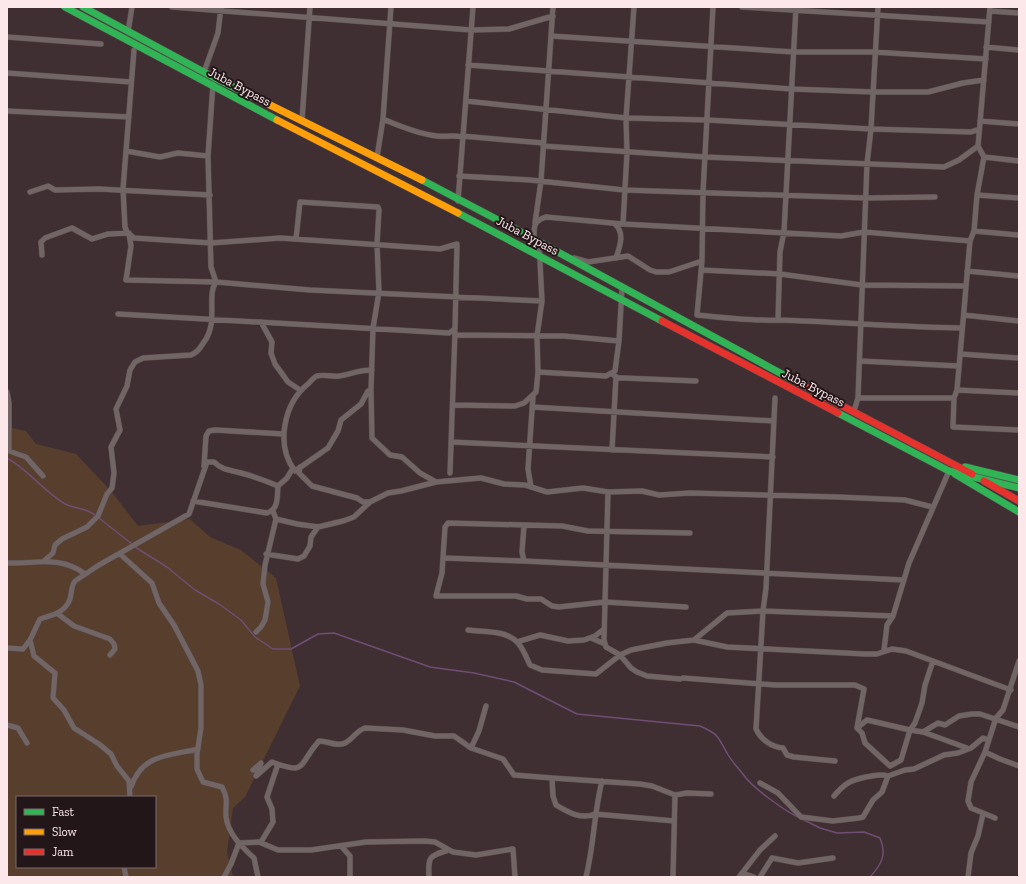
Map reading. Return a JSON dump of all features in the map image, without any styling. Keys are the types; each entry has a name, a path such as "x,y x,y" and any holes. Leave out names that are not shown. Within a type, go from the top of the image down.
{"main road":[{"name":"Juba Bypass","path":"65,7 289,126 540,254 621,300 949,471 1019,488"},
{"name":"Juba Bypass","path":"83,7 213,77 377,157 458,201 537,240 622,288 955,464 981,480"},
{"name":"Juba Bypass","path":"955,464 1019,480"},
{"path":"949,471 1019,512"},
{"path":"981,480 1019,501"}],"street":[{"path":"128,32 132,7"},
{"path":"172,7 220,9 309,18 471,30 509,29 553,16"},
{"path":"302,120 310,7"},
{"path":"377,157 383,119 391,7"},
{"path":"458,201 473,7"},
{"path":"452,405 514,406 524,403 536,392 538,372 537,336 542,300 540,254 534,224 541,181 553,7"},
{"path":"623,224 627,152 626,118 634,7"},
{"path":"713,7 703,192 702,270 697,315 728,319 962,328"},
{"path":"742,7 796,9 989,22"},
{"path":"854,411 858,398 860,361 859,323 867,164 871,129 874,52 878,7"},
{"path":"204,72 218,33 220,9"},
{"path":"778,320 781,241 784,232 796,9"},
{"path":"1019,13 990,9 978,146 984,157 977,194 974,231 970,241 957,390 954,398 953,427 1019,430"},
{"path":"7,36 101,44"},
{"path":"552,36 794,52 874,52 986,59"},
{"path":"986,47 1019,50"},
{"path":"134,50 123,189 126,232 134,238 211,243 280,238 440,249 457,244 456,332 450,473"},
{"path":"468,65 791,89 873,92 928,92 963,83 984,80"},
{"path":"7,73 131,82"},
{"path":"213,77 208,156 211,268 216,282"},
{"path":"466,101 626,118 707,120 871,129 971,132 979,129"},
{"path":"7,111 129,117"},
{"path":"383,119 437,136 450,135 705,158 944,167 959,160 978,146"},
{"path":"980,120 1019,124"},
{"path":"126,151 160,157 178,153 208,156"},
{"path":"984,157 1019,161"},
{"path":"459,176 541,181 624,190 866,198 935,197"},
{"path":"30,192 46,186 60,191 123,189 210,195"},
{"path":"977,194 1019,198"},
{"path":"296,239 300,202 342,203 378,207 379,218 377,244 379,292 373,328 371,390 372,438 390,455 402,457 420,473 436,482"},
{"path":"534,224 538,219 546,217 616,224 702,229 844,236 864,232 970,241"},
{"path":"616,224 620,228 621,235 620,247 616,258"},
{"path":"125,226 129,233 131,246 126,280 216,282 310,290 542,300"},
{"path":"42,255 41,242 45,238 68,229 72,228 92,239 108,234 129,233"},
{"path":"974,231 1019,235"},
{"path":"567,256 588,262 628,256 650,270 656,272 669,272 702,261"},
{"path":"702,270 780,274 862,284 966,286"},
{"path":"967,271 1019,276"},
{"path":"44,561 53,553 55,545 87,527 98,516 107,494 112,488 114,473 111,447 120,430 116,409 127,386 130,370 135,362 143,358 196,352 209,336 213,319 212,287 216,282"},
{"path":"612,450 614,376 619,341 622,288"},
{"path":"118,314 449,333 564,336 619,341"},
{"path":"964,315 1019,321"},
{"path":"261,322 272,342 272,354 275,364 288,382 300,390"},
{"path":"960,354 1019,358"},
{"path":"860,361 958,366"},
{"path":"371,390 368,392 361,404 341,420 338,431 328,448 295,471 286,449 284,434 288,412 300,390 317,376 338,376 358,370 372,370"},
{"path":"538,372 696,381"},
{"path":"957,390 1019,393"},
{"path":"7,392 9,402 9,451 26,457 43,476"},
{"path":"531,487 528,476 533,396"},
{"path":"775,398 767,574 763,611 756,729 759,736 777,747 783,748 787,755 835,761"},
{"path":"858,398 954,398"},
{"path":"532,407 774,421"},
{"path":"7,648 23,649 30,640 40,619 58,614 70,600 73,584 85,574 189,514 204,467 206,436 209,431 215,430 284,434"},
{"path":"451,442 773,457"},
{"path":"204,467 207,462 214,462 220,467 230,471 278,486"},
{"path":"300,467 299,473 312,486 356,498 363,502 370,502"},
{"path":"193,501 267,514 273,511 276,506 278,486 287,478 293,468"},
{"path":"884,650 887,624 893,616 909,563 932,507 949,471"},
{"path":"276,519 318,527 354,517 370,502 388,493 401,492 436,482 484,478 504,484 525,485 547,492 584,488 608,492 642,491 659,495 690,493 905,500 932,507"},
{"path":"608,492 604,629 605,644 608,650 620,655 631,668 647,676 759,684 855,685 864,689 857,728"},
{"path":"256,632 265,620 268,602 263,584 266,554 276,519 273,511"},
{"path":"686,607 605,602 559,607 552,606 540,599 527,599 516,596 436,596 439,588 444,558 445,527 448,523 480,523 500,526 562,526 588,531 690,533"},
{"path":"524,526 522,552 524,561"},
{"path":"266,554 298,559 304,556 310,546 311,537 318,527"},
{"path":"120,554 152,583 158,603 174,625 198,671 201,686 201,728 197,769 203,782 222,787 227,797 226,817 230,831 239,843 254,858 258,877"},
{"path":"444,558 903,580"},
{"path":"7,563 44,561 75,567 85,574"},
{"path":"694,640 727,613 763,611 893,616"},
{"path":"58,614 74,626 110,639 114,644 114,649 110,655"},
{"path":"517,642 540,635 568,641 584,640 591,638 604,629"},
{"path":"468,630 502,634 517,642 530,665 542,670 596,674 620,655 638,648 694,640 727,647 761,649 865,654 878,654 884,650 892,649 906,651 1011,690"},
{"path":"591,638 605,644"},
{"path":"30,640 34,656 55,673 53,698 64,710 74,728 99,744 111,754 117,766 129,781 130,796"},
{"path":"882,774 890,766 901,760 910,730 915,723 922,703 925,685 933,661"},
{"path":"996,818 971,808 968,801 968,793 985,752 996,718 1003,710 1011,690 1018,671 1019,661"},
{"path":"471,748 479,731 486,706"},
{"path":"923,732 938,723 945,725 966,714 980,714 996,718 1019,727"},
{"path":"857,728 867,720 923,732 967,748"},
{"path":"7,725 18,728 27,743"},
{"path":"253,770 261,763 256,776 272,762 293,769 298,769 303,765 320,742 337,744 346,743 360,730 365,728 403,730 435,736 454,736 471,748 503,759 514,775 647,785 675,795 687,793 711,794"},
{"path":"857,728 862,733 865,743 890,766"},
{"path":"834,796 842,786 857,778 882,774 888,776 905,770 914,769 944,755 958,753 967,748 971,748 983,738 988,740"},
{"path":"130,788 134,776 145,763 157,757 198,749"},
{"path":"985,752 1019,766"},
{"path":"261,842 273,822 272,808 267,801 267,797 278,764"},
{"path":"760,783 778,793 801,817 833,821 863,817 874,800 882,792 888,776"},
{"path":"552,778 553,796 556,805 571,815 590,816 595,814 674,821"},
{"path":"586,877 592,854 595,814 602,781"},
{"path":"673,877 675,795"},
{"path":"968,877 971,853 978,836 983,814"},
{"path":"740,875 760,850 775,836"},
{"path":"239,843 261,842 278,850 311,850 366,842 425,841 435,842 449,850 476,855 513,849 515,877"},
{"path":"224,877 232,864 239,843"},
{"path":"341,846 350,856 350,877"},
{"path":"429,877 428,861 430,857 449,850"},
{"path":"760,877 772,858 798,863 833,858"},
{"path":"740,875 754,877"}],"shaded area":[{"path":"7,427 26,431 36,444 76,454 111,491 138,526 190,519 210,537 241,550 276,578 300,686 245,797 233,808 227,852 233,877 7,877"}],"waterway":[{"path":"7,458 22,468 57,499 69,506 89,511 96,516"},
{"path":"99,518 132,544"},
{"path":"135,547 167,567 195,590 219,604 241,620 255,637 273,649 291,649 318,634 334,633 430,667 474,673 514,682 577,714 700,726 717,736 731,760 751,783 771,800 798,817"},
{"path":"802,819 820,828 837,833 864,832 880,838 883,849 882,859 878,868 870,877"}],"traffic: fast":[{"path":"65,7 277,120"},
{"path":"83,7 213,77 268,104"},
{"path":"422,180 534,239 791,379"},
{"path":"458,213 662,321"},
{"path":"838,413 949,471 1019,488"},
{"path":"965,467 1019,480"},
{"path":"955,474 1019,512"}],"traffic: slow":[{"path":"268,104 422,180"},
{"path":"277,120 458,213"}],"traffic: jam":[{"path":"662,321 838,413"},
{"path":"791,379 972,474"},
{"path":"984,481 1019,501"}]}
